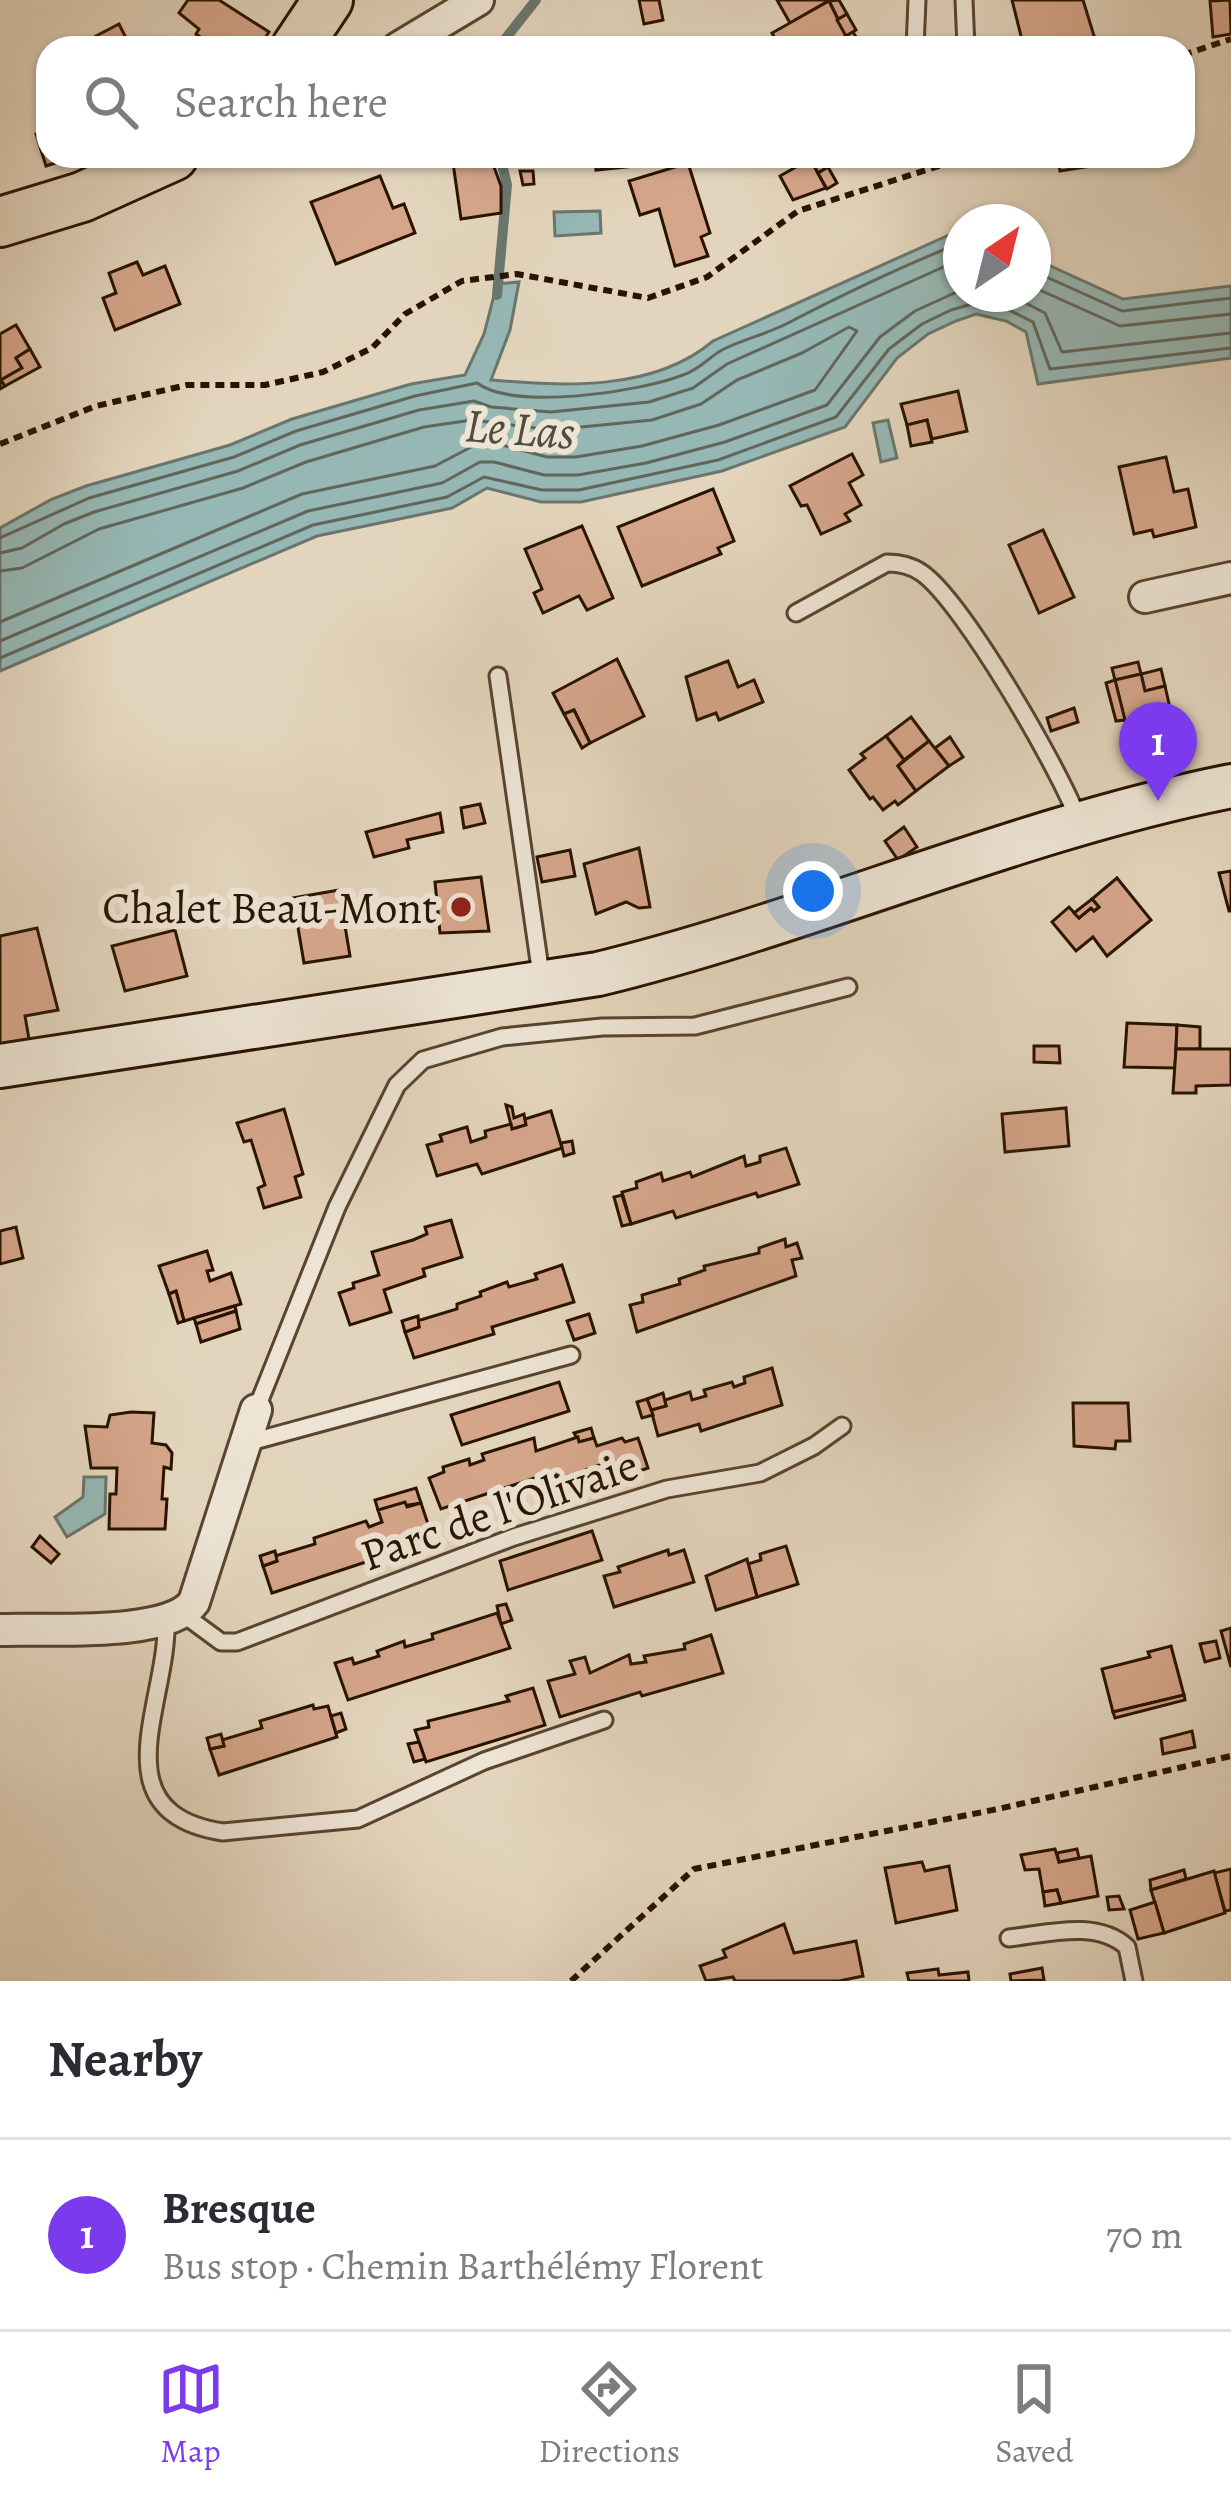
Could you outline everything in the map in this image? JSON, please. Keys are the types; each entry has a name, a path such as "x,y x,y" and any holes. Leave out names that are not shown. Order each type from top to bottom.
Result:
{"main road":[{"path":"305,36 328,0"},
{"path":"0,222 82,196 146,168"}],"street":[{"path":"418,36 478,0"},
{"path":"1145,597 1231,578"},
{"path":"0,1066 598,974 670,956 1079,822 1231,786"},
{"path":"0,1630 175,1618 194,1603 256,1410"}],"lane":[{"path":"916,36 917,0"},
{"path":"964,0 966,36"},
{"path":"796,613 887,563 899,562 924,574 965,623 1064,786 1079,822"},
{"path":"498,676 542,982"},
{"path":"256,1410 337,1207 397,1085 423,1060 502,1037 602,1027 695,1026 848,987"},
{"path":"244,1443 571,1355"},
{"name":"Parc de l'Olivaie","path":"175,1618 221,1642 237,1642 514,1537 667,1489 760,1473 842,1426"},
{"path":"175,1618 148,1747 151,1785 178,1817 206,1830 358,1819 484,1761 604,1720"},
{"path":"1009,1938 1089,1930 1107,1933 1127,1946 1134,1981"}],"path":[{"path":"1195,51 1231,39"},
{"path":"0,444 96,406 187,385 265,385 323,372 372,348 405,314 462,280 517,274 648,298 707,277 798,211 932,168"},
{"path":"571,1981 694,1869 998,1809 1231,1756"}],"water":[{"path":"600,211 601,233 555,236 554,212"},
{"name":"Le Las","path":"943,238 943,312 1051,312 1051,266 1123,299 1231,286 1231,358 1038,384 1026,332 976,314 928,334 897,358 845,427 722,471 581,502 541,502 487,488 452,508 317,536 0,671 0,528 86,486 230,445 292,419 411,384 465,375 484,334 497,284 519,282 510,330 491,380 578,384 636,377 689,358 713,341"},
{"path":"888,420 897,458 881,462 873,423"},
{"path":"84,1477 106,1477 105,1514 67,1537 55,1517 83,1497"}],"building":[{"path":"188,0 219,0 269,32 266,36 199,36 199,29 179,13"},
{"path":"639,0 659,0 663,20 644,24"},
{"path":"777,0 830,0 790,23"},
{"path":"839,0 847,14 838,19 829,1"},
{"path":"1012,0 1083,0 1094,36 1021,36"},
{"path":"1230,0 1231,34 1213,37 1210,1"},
{"path":"829,1 846,36 774,36"},
{"path":"847,14 856,30 846,36 837,20"},
{"path":"119,24 125,36 96,36"},
{"path":"454,168 494,168 501,186 501,213 461,219"},
{"path":"672,168 690,168 710,233 701,237 708,256 675,266 659,209 640,215 629,181"},
{"path":"794,168 815,168 826,188 793,200 780,176"},
{"path":"829,168 837,183 827,189 818,173"},
{"path":"520,171 533,171 534,184 523,185"},
{"path":"380,176 393,208 404,204 415,233 336,264 311,202"},
{"path":"137,262 143,275 165,266 180,304 115,330 103,298 116,293 109,273"},
{"path":"16,325 30,349 16,358 22,368 1,380 5,386 0,389 0,334"},
{"path":"30,349 40,367 5,386 1,380 22,368 16,358"},
{"path":"958,391 967,431 932,439 927,420 907,425 901,404"},
{"path":"927,420 932,442 911,446 907,425"},
{"path":"852,454 863,475 849,483 861,505 845,514 850,521 821,534 807,505 801,506 790,486"},
{"path":"1166,457 1174,492 1188,489 1196,527 1154,537 1152,530 1134,534 1119,467"},
{"path":"713,489 734,541 718,548 721,554 642,586 618,527"},
{"path":"582,526 613,598 587,610 579,596 543,613 534,593 542,589 525,549"},
{"path":"1043,530 1074,597 1039,613 1009,545"},
{"path":"617,659 644,716 590,743 574,710 564,714 553,693"},
{"path":"728,661 738,687 754,680 763,702 719,720 716,713 697,720 686,677"},
{"path":"1138,662 1141,674 1115,680 1112,668"},
{"path":"1161,669 1165,686 1145,691 1141,674"},
{"path":"1141,674 1145,691 1165,686 1174,726 1129,738 1115,680"},
{"path":"1115,680 1125,720 1116,721 1106,683"},
{"path":"1074,708 1078,722 1051,731 1047,718"},
{"path":"574,710 590,743 582,748 564,714"},
{"path":"911,717 929,741 904,760 886,736"},
{"path":"886,736 904,760 898,766 916,791 883,810 849,770 865,758 861,754"},
{"path":"950,737 963,757 949,766 935,748"},
{"path":"929,741 949,766 916,791 898,766"},
{"path":"480,804 485,823 464,828 461,808"},
{"path":"440,813 443,832 407,840 409,848 374,857 366,832"},
{"path":"904,827 917,847 898,860 885,841"},
{"path":"639,848 650,907 626,902 596,914 584,864"},
{"path":"570,850 575,876 542,882 537,857"},
{"path":"1231,871 1231,911 1229,911 1219,873"},
{"name":"Chalet Beau-Mont","path":"481,877 489,931 440,933 435,882"},
{"path":"1117,878 1151,920 1107,956 1093,937 1076,951 1052,922 1069,907 1079,918 1091,908 1094,911 1099,907 1092,899"},
{"path":"339,890 350,956 304,963 293,898"},
{"path":"1092,899 1099,907 1079,918 1074,913"},
{"path":"37,928 58,1010 25,1016 29,1039 0,1044 0,936"},
{"path":"175,930 187,976 125,991 112,946"},
{"path":"1127,1023 1177,1025 1175,1068 1124,1067"},
{"path":"1177,1025 1200,1027 1200,1049 1176,1049"},
{"path":"1034,1046 1059,1046 1060,1063 1034,1062"},
{"path":"1176,1049 1231,1049 1231,1085 1196,1086 1196,1093 1173,1093"},
{"path":"506,1105 512,1107 514,1118 524,1114 526,1125 512,1129"},
{"path":"1066,1108 1069,1146 1005,1152 1002,1114"},
{"path":"284,1109 303,1174 295,1177 301,1197 264,1208 258,1188 265,1185 251,1140 244,1142 237,1123"},
{"path":"551,1111 562,1148 482,1174 477,1164 437,1176 427,1145 442,1141 440,1135 467,1127 471,1142 486,1137 485,1131 526,1125 525,1119"},
{"path":"572,1141 574,1153 564,1156 561,1143"},
{"path":"786,1148 799,1184 676,1218 673,1211 631,1224 622,1192 637,1188 636,1182 661,1173 663,1181 690,1172 692,1177 744,1156 746,1166"},
{"path":"622,1195 631,1224 622,1226 614,1197"},
{"path":"451,1220 462,1257 423,1269 425,1276 384,1290 391,1312 350,1325 339,1293 379,1275 372,1252 413,1240 427,1234 425,1227"},
{"path":"16,1227 23,1258 0,1264 0,1231"},
{"path":"785,1239 786,1247 797,1243 802,1258 792,1260 796,1276 637,1332 630,1305 643,1302 642,1295 680,1284 679,1279 705,1270 704,1266 759,1253 759,1248"},
{"path":"207,1251 213,1270 207,1271 210,1281 231,1273 241,1304 184,1321 176,1291 169,1294 159,1266"},
{"path":"562,1265 574,1302 492,1327 494,1334 414,1358 405,1332 419,1327 417,1321 457,1309 457,1304 481,1296 480,1292 507,1282 509,1287 537,1279 535,1274"},
{"path":"176,1291 184,1321 178,1323 169,1294"},
{"path":"235,1306 236,1311 196,1324 194,1318"},
{"path":"236,1311 240,1329 201,1342 196,1324"},
{"path":"589,1314 595,1333 574,1340 567,1321"},
{"path":"418,1316 419,1327 405,1332 402,1321"},
{"path":"772,1368 782,1405 701,1431 699,1424 658,1436 651,1410 666,1406 665,1400 690,1392 692,1400 706,1396 704,1390 732,1382 734,1387 745,1383 744,1377"},
{"path":"559,1382 569,1411 462,1445 451,1415"},
{"path":"663,1393 666,1406 651,1410 647,1399"},
{"path":"647,1399 653,1415 642,1418 637,1402"},
{"path":"1073,1403 1128,1403 1130,1441 1116,1441 1115,1449 1074,1446"},
{"path":"154,1413 152,1443 166,1445 172,1453 171,1469 164,1467 165,1529 109,1529 117,1468 91,1468 85,1426 107,1427 110,1415"},
{"path":"591,1428 594,1438 579,1442 574,1433"},
{"path":"578,1437 579,1442 594,1438 597,1446 638,1438 648,1468 608,1482 603,1464 562,1478 559,1470 441,1509 429,1478 444,1472 443,1467 469,1459 470,1465 484,1460 482,1454 534,1438 536,1451"},
{"path":"416,1488 421,1503 378,1510 375,1500"},
{"path":"405,1502 407,1507 421,1503 431,1533 390,1545 393,1553 272,1593 263,1566 277,1561 275,1556 366,1521 369,1527 382,1522 378,1510"},
{"path":"592,1531 602,1560 508,1590 500,1561"},
{"path":"40,1536 59,1554 51,1563 32,1547"},
{"path":"786,1546 798,1584 757,1597 748,1564 761,1560 760,1554"},
{"path":"668,1550 669,1555 684,1550 694,1582 614,1607 604,1576"},
{"path":"275,1551 277,1561 263,1566 260,1556"},
{"path":"747,1559 757,1597 716,1610 706,1576"},
{"path":"506,1604 512,1620 501,1624 497,1606"},
{"path":"497,1613 510,1648 348,1700 335,1663 352,1658 354,1664 404,1641 405,1647 433,1639 432,1634"},
{"path":"1231,1628 1231,1667 1221,1631"},
{"path":"711,1635 723,1673 560,1717 548,1681 575,1674 570,1661 585,1657 590,1673 629,1655 631,1664 646,1662 644,1656 685,1649 684,1644"},
{"path":"1216,1641 1220,1658 1205,1662 1200,1644"},
{"path":"1171,1646 1184,1695 1113,1712 1102,1669 1150,1657 1148,1652"},
{"path":"533,1688 545,1725 426,1762 415,1730 429,1727 428,1721 509,1701 506,1696"},
{"path":"1184,1695 1185,1700 1115,1718 1113,1712"},
{"path":"313,1705 314,1709 328,1706 337,1737 219,1775 210,1749 224,1746 222,1740 262,1728 260,1721"},
{"path":"341,1713 346,1729 336,1733 331,1716"},
{"path":"1192,1731 1195,1747 1163,1754 1161,1739"},
{"path":"221,1734 224,1746 210,1749 207,1738"},
{"path":"419,1742 425,1759 414,1762 408,1744"},
{"path":"1055,1849 1059,1862 1091,1856 1098,1896 1061,1903 1057,1890 1043,1892 1039,1869 1025,1870 1021,1855"},
{"path":"1077,1849 1079,1858 1059,1862 1057,1853"},
{"path":"922,1862 925,1871 949,1866 957,1910 896,1923 885,1868"},
{"path":"1231,1869 1231,1910 1225,1911 1214,1873"},
{"path":"1184,1870 1186,1879 1151,1890 1150,1880"},
{"path":"1214,1871 1225,1913 1164,1933 1151,1890"},
{"path":"1057,1890 1061,1903 1045,1906 1043,1892"},
{"path":"1119,1896 1124,1909 1109,1910 1107,1897"},
{"path":"1155,1902 1164,1933 1138,1939 1130,1910"},
{"path":"784,1924 794,1953 856,1941 863,1976 839,1981 735,1981 733,1977 706,1981 700,1966 726,1957 723,1950"},
{"path":"1042,1968 1044,1980 1011,1981 1010,1974"},
{"path":"938,1969 939,1975 968,1972 969,1981 909,1981 907,1973"}],"waterway":[{"path":"508,36 536,0"},
{"path":"497,295 507,185 503,168"}],"place":[{"name":"Bresque","path":"1158,801"},
{"name":"Chalet Beau-Mont","path":"461,907"}]}
